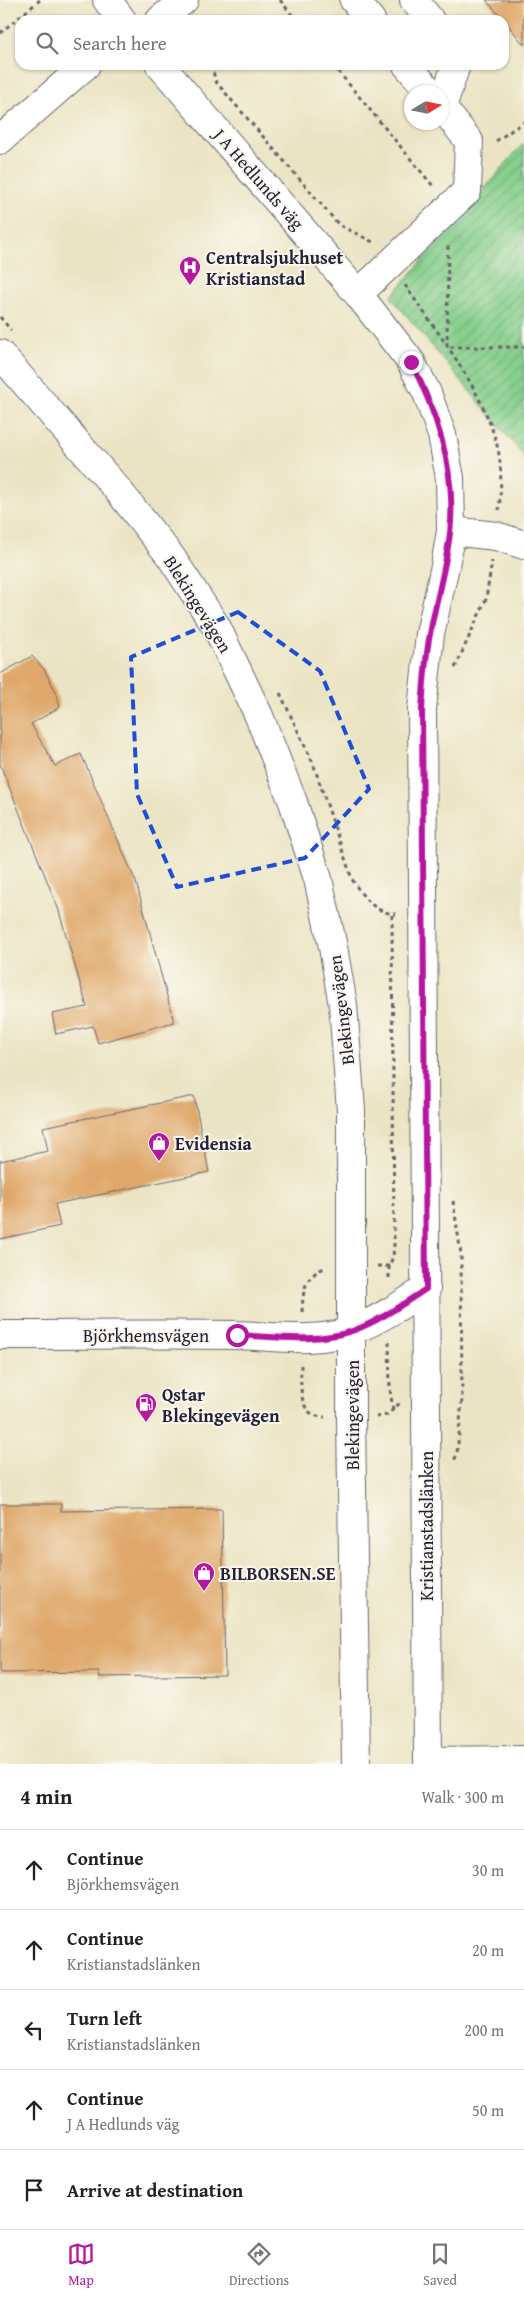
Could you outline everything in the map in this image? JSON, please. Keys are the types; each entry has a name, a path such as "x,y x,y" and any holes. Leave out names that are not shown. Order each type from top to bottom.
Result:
{"main road":[{"path":"108,0 118,15"},
{"path":"130,15 132,0"},
{"path":"166,15 184,0"},
{"path":"354,0 367,15"},
{"path":"414,0 426,15"},
{"path":"0,140 80,70"},
{"name":"J A Hedlunds väg","path":"164,70 358,294 411,362 427,393 442,435 450,478 451,531"},
{"path":"411,70 424,85"},
{"path":"449,86 454,70"},
{"path":"358,294 392,264 467,191 469,141 449,116"},
{"name":"Blekingevägen","path":"0,354 118,490 171,557 216,626 259,716 293,802 318,879 343,1005 351,1110 351,1418 356,1764"},
{"path":"451,531 496,536 524,545"},
{"name":"Kristianstadslänken","path":"428,1762 422,709 430,634 451,531"},
{"path":"352,1331 398,1308 426,1289"},
{"name":"Björkhemsvägen","path":"0,1335 237,1335 302,1338 352,1331"},
{"path":"428,1762 524,1760"}],"path":[{"path":"22,15 40,0"},
{"path":"280,0 292,15"},
{"path":"0,33 15,21"},
{"path":"212,70 216,82 339,225 374,242 392,264 447,346 488,419 498,450 501,488 496,536 486,599 451,675"},
{"path":"337,70 440,196 448,238 447,346"},
{"path":"447,346 524,347"},
{"path":"392,914 394,1090"},
{"path":"319,1417 351,1418 387,1415 398,1404 406,1400 462,1400"}],"highlighted area":[{"path":"238,612 320,671 369,789 305,858 177,887 137,794 131,657"}],"green space":[{"path":"522,145 524,145 524,456 391,297"}],"building":[{"path":"486,0 524,0 524,45 509,26 509,15 500,15"},
{"path":"32,656 44,669 55,690 60,707 31,724 55,766 81,754 136,882 174,1022 98,1043 93,1026 56,1034 52,1014 87,1007 58,908 0,764 0,674"},
{"path":"194,1096 209,1172 55,1204 60,1226 0,1239 0,1161 48,1151 43,1127"},
{"path":"0,1504 61,1504 61,1511 222,1509 225,1675 99,1677 99,1672 0,1673"}],"place":[{"name":"Centralsjukhuset Kristianstad","path":"190,286"},
{"name":"Evidensia","path":"159,1162"},
{"name":"Qstar Blekingevägen","path":"146,1423"},
{"name":"BILBORSEN.SE","path":"204,1592"}],"route":[{"path":"237,1335 302,1338 352,1331 398,1308 426,1289 422,709 430,634 451,531 450,478 442,435 427,393 411,362"}]}
